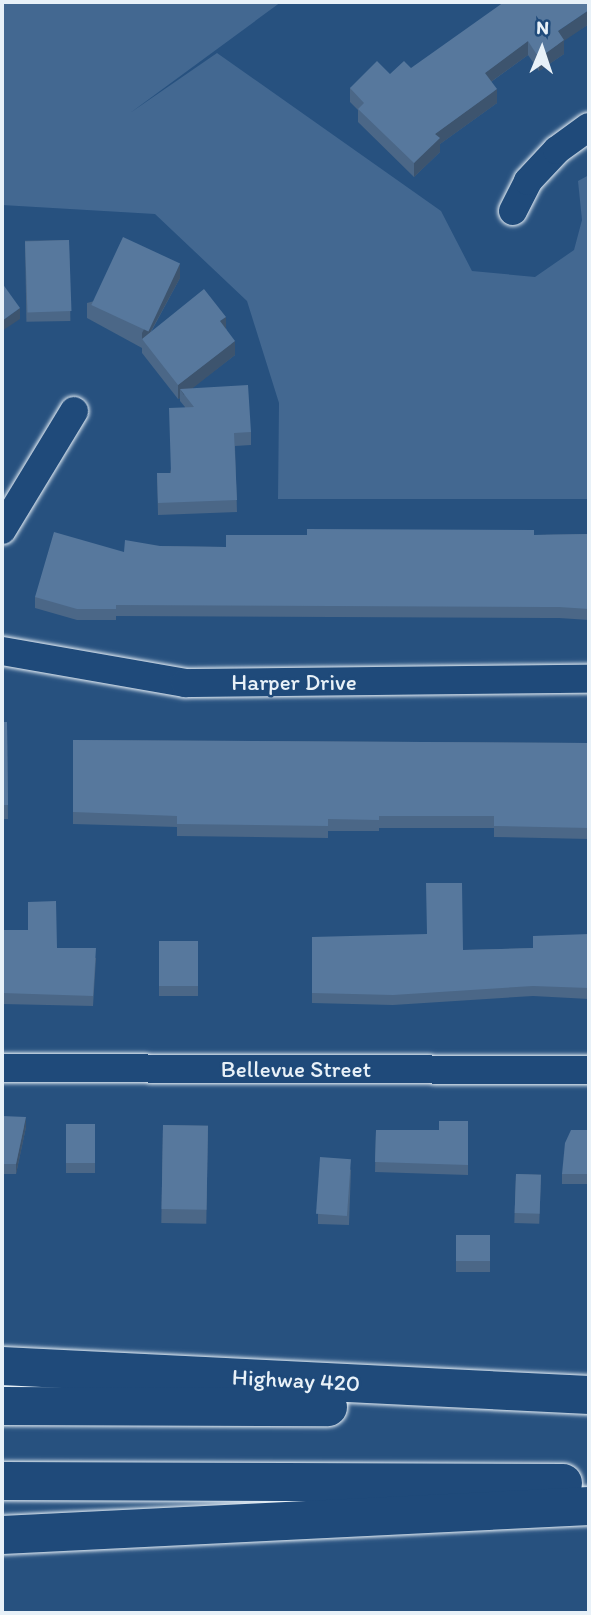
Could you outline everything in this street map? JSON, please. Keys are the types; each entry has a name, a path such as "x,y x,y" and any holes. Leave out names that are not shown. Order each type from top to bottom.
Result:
{"highway":[{"name":"Highway 420","path":"2,1366 589,1395"},
{"path":"2,1406 589,1407"},
{"path":"2,1481 589,1483"},
{"path":"11,1535 589,1506"}],"street":[{"path":"513,211 528,181 557,150 589,127"},
{"path":"2,530 74,411"},
{"name":"Harper Drive","path":"2,651 185,683 589,679"},
{"name":"Bellevue Street","path":"2,1068 589,1070"}],"shaded area":[{"path":"2,2 281,2 130,113 217,53 441,211 472,271 535,277 574,250 582,220 578,181 589,175 589,499 278,499 279,403 247,301 155,214 2,205"}],"building":[{"path":"504,2 589,2 589,10 558,31 564,40 539,58 528,41 485,73 497,89 435,134 440,138 414,163 358,109 364,103 350,88 377,61 390,74 404,61 411,68"},
{"path":"123,237 180,264 148,332 91,305"},
{"path":"69,240 71,311 28,312 25,242"},
{"path":"2,283 20,308 2,321"},
{"path":"204,289 226,317 220,321 235,341 178,385 142,339"},
{"path":"248,385 251,432 234,433 237,500 158,503 157,473 171,473 169,408 194,407 180,389"},
{"path":"307,529 534,530 534,535 589,534 589,609 116,605 116,609 77,609 35,597 54,532 124,552 125,540 160,546 226,547 226,535 307,535"},
{"path":"2,722 7,722 8,805 2,805"},
{"path":"73,740 589,743 589,828 494,826 494,816 328,819 328,826 177,824 177,816 73,812"},
{"path":"426,883 462,883 463,950 533,948 533,936 589,934 589,988 533,986 393,995 312,993 312,937 427,934"},
{"path":"56,901 57,948 96,948 93,996 2,993 2,930 28,930 28,902"},
{"path":"159,941 198,941 198,986 159,986"},
{"path":"2,1116 26,1117 16,1164 2,1164"},
{"path":"439,1121 468,1121 468,1165 375,1162 376,1130 439,1130"},
{"path":"66,1124 95,1124 95,1163 66,1163"},
{"path":"163,1125 208,1126 207,1210 162,1209"},
{"path":"571,1130 589,1130 589,1174 562,1174 565,1143"},
{"path":"320,1157 351,1159 347,1216 316,1214"},
{"path":"516,1174 541,1175 540,1214 515,1213"},
{"path":"456,1235 490,1235 490,1261 456,1261"}]}
